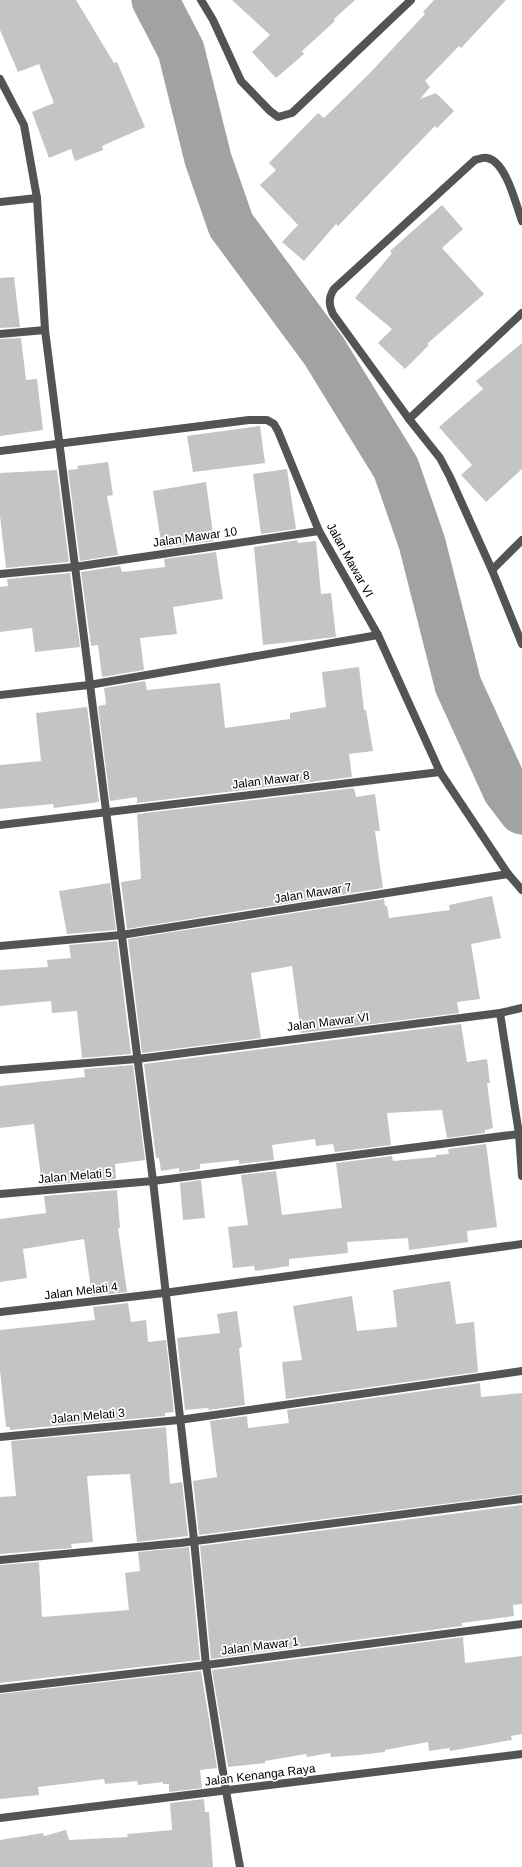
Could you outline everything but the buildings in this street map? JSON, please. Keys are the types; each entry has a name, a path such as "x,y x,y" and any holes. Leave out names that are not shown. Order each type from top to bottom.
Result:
{"street":[{"path":"201,0 213,20 240,81 278,117 292,113 410,0"},
{"path":"0,79 24,125 37,198 45,330 153,1181 164,1293 194,1540 206,1665 240,1867"},
{"path":"522,221 503,170 495,161 486,157 475,160 330,295 329,301 333,314 409,419 440,458 492,570 522,644"},
{"path":"0,202 37,198"},
{"path":"409,419 522,313"},
{"path":"0,334 45,330"},
{"name":"Jalan Mawar VI","path":"0,451 60,445 249,420 267,420 274,424 284,444 319,531 378,635 440,772 508,874 522,890"},
{"name":"Jalan Mawar 10","path":"0,574 74,567 319,531"},
{"path":"492,570 522,540"},
{"path":"0,695 89,685 378,635"},
{"name":"Jalan Mawar 8","path":"0,825 106,811 440,772"},
{"name":"Jalan Mawar 7","path":"0,946 121,936 508,874"},
{"name":"Jalan Mawar VI","path":"0,1070 137,1059 500,1013 522,1008"},
{"path":"500,1013 519,1134 522,1176"},
{"name":"Jalan Melati 5","path":"0,1194 153,1181 519,1134"},
{"name":"Jalan Melati 4","path":"0,1312 164,1293 522,1244"},
{"name":"Jalan Melati 3","path":"0,1437 179,1420 522,1371"},
{"path":"0,1560 180,1543 522,1499"},
{"name":"Jalan Mawar 1","path":"0,1689 206,1665 522,1624"},
{"name":"Jalan Kenanga Raya","path":"0,1818 522,1754"}],"waterway":[{"path":"155,0 181,50 208,159 231,225 324,351 396,468 422,543 458,685 506,790 522,811"}]}
